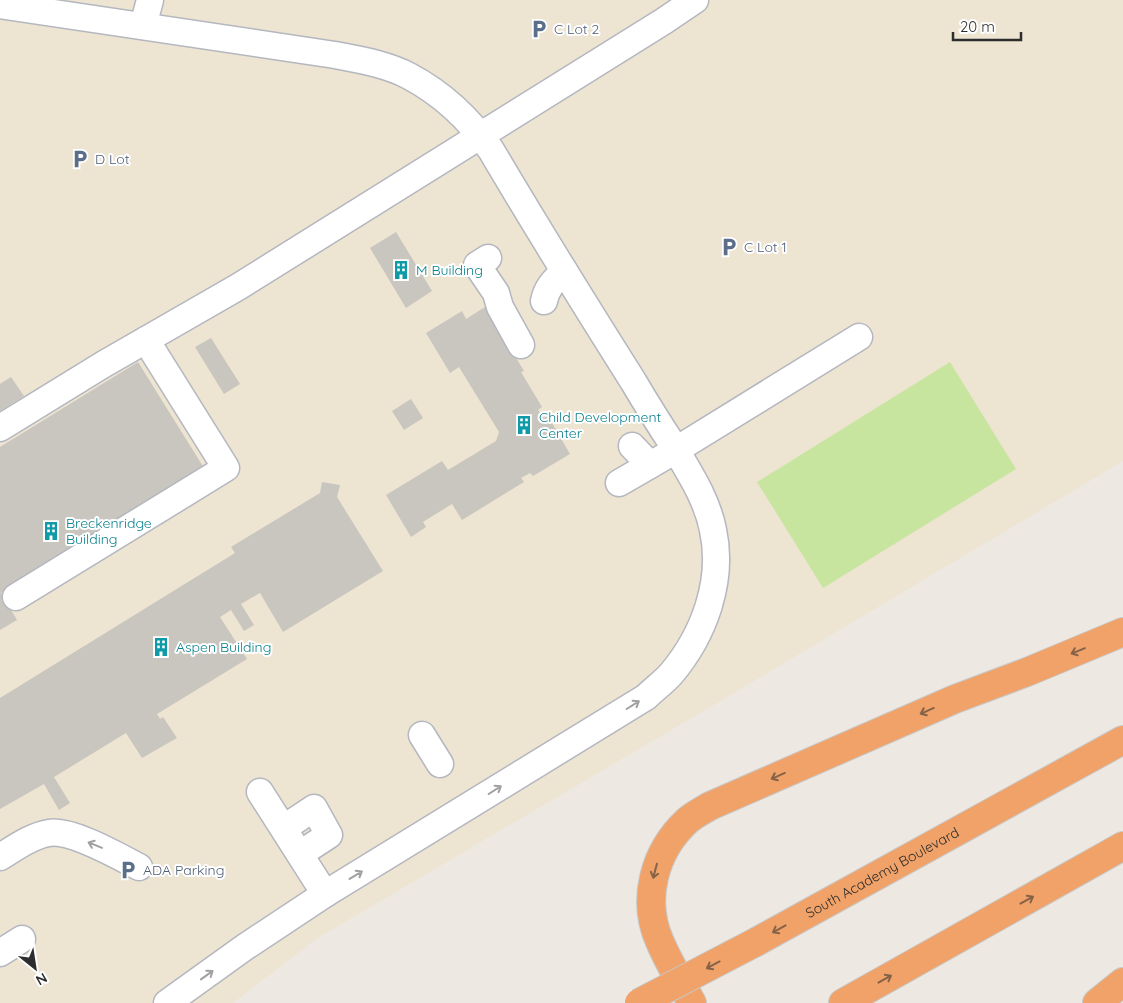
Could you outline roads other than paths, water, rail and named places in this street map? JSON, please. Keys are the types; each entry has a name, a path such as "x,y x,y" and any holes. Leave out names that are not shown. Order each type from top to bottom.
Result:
{"highway":[{"path":"692,1003 659,941 652,916 651,890 656,866 672,839 688,820 710,806 955,699 1027,672 1123,632"},
{"path":"1006,805 1123,726"},
{"name":"South Academy Boulevard","path":"639,1003 756,942 1123,740"},
{"path":"843,1003 1123,846"},
{"path":"1097,1003 1123,982"}],"street":[{"path":"143,26 150,0"},
{"path":"0,428 104,364 238,287 695,0"},
{"path":"0,5 372,62 408,76 432,92 458,112 481,136 686,464 703,498 713,530 716,559 712,593 703,624 690,649 670,675 646,696 325,894 245,947 167,1003"},
{"path":"488,258 477,265 496,293 500,307 521,345"},
{"path":"544,301 549,285 564,271"},
{"path":"619,483 859,337"},
{"path":"16,597 226,468 146,340"},
{"path":"632,446 650,465"},
{"path":"422,735 440,764"},
{"path":"260,792 325,894"},
{"path":"284,828 314,808 329,835 300,854"},
{"path":"0,857 32,838 47,833 59,832 102,848 138,867"},
{"path":"0,953 22,939"}],"place":[{"name":"C Lot 2","path":"539,29"},
{"name":"D Lot","path":"80,159"},
{"name":"C Lot 1","path":"729,247"},
{"name":"M Building","path":"401,270"},
{"name":"Child Development Center","path":"524,425"},
{"name":"Breckenridge Building","path":"51,531"},
{"name":"Aspen Building","path":"161,647"},
{"name":"ADA Parking","path":"128,870"}]}
